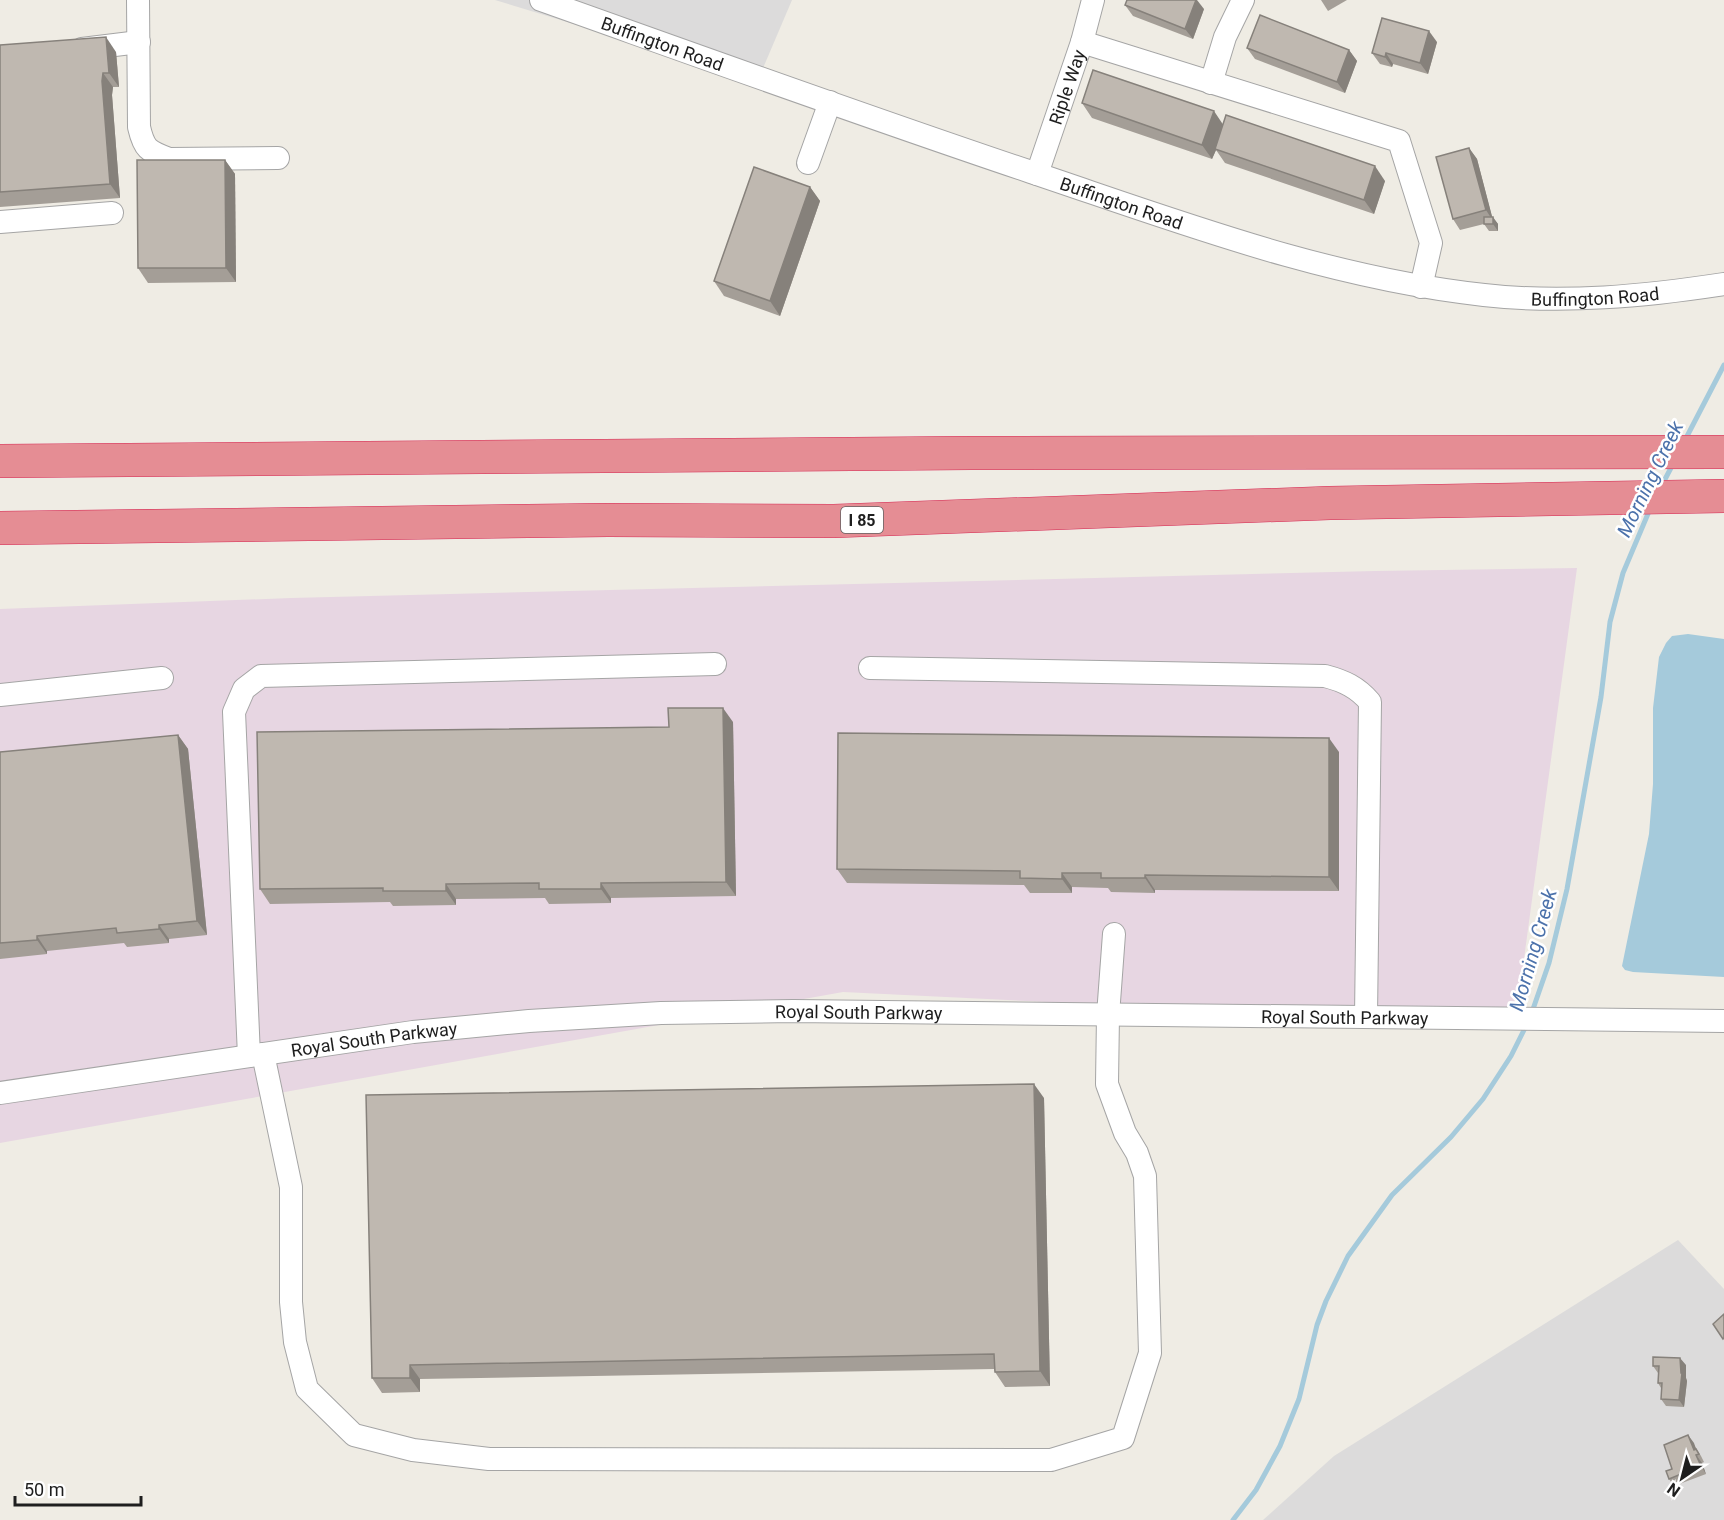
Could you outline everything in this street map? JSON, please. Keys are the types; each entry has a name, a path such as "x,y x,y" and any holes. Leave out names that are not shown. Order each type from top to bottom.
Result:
{"highway":[{"path":"0,461 971,453 1724,452"},
{"name":"I 85","path":"0,528 584,520 834,521 1330,503 1724,496"}],"street":[{"path":"138,0 139,127 143,144 155,154 169,159 278,158"},
{"name":"Buffington Road","path":"541,0 1037,174 1209,232 1325,267 1421,287 1487,296 1568,299 1655,294 1724,284"},
{"name":"Riple Way","path":"1037,174 1082,42 1092,0"},
{"path":"1211,83 1226,37 1243,0"},
{"path":"59,51 139,42"},
{"path":"1082,42 1399,141 1431,243 1421,287"},
{"path":"808,163 830,102"},
{"path":"0,222 112,213"},
{"path":"715,664 261,676 244,689 234,712 256,1055 291,1187 291,1302 295,1341 307,1389 354,1435 413,1450 489,1460 560,1458 1051,1460 1123,1438 1150,1353 1144,1176 1137,1153 1125,1133 1107,1084 1107,1015 1114,934"},
{"path":"870,668 1324,676 1345,682 1360,691 1370,702 1366,1017"},
{"path":"0,695 162,678"},
{"name":"Royal South Parkway","path":"0,1093 413,1032 529,1021 661,1013 793,1011 1724,1021"}],"shaded area":[{"path":"495,0 792,0 758,80"},
{"path":"1577,568 1515,1025 843,992 0,1143 0,609 291,598"},
{"path":"1678,1240 1724,1289 1724,1520 1263,1520 1334,1456"}],"water":[{"path":"1688,634 1724,639 1724,977 1633,972 1625,970 1622,966 1649,834 1653,784 1653,708 1659,657 1672,636"}],"building":[{"path":"1127,0 1196,0 1185,29 1125,5"},
{"path":"1260,15 1349,50 1337,82 1247,48"},
{"path":"1382,18 1429,31 1420,63 1386,53 1385,57 1372,53"},
{"path":"106,37 109,73 103,73 102,81 110,184 0,192 0,45"},
{"path":"1093,70 1214,111 1202,145 1082,103"},
{"path":"1226,115 1375,166 1364,200 1215,149"},
{"path":"1469,148 1486,210 1453,219 1436,157"},
{"path":"137,160 225,160 226,268 138,268"},
{"path":"754,167 810,187 770,301 714,281"},
{"path":"1484,217 1493,217 1493,224 1484,224"},
{"path":"668,708 723,708 726,882 601,883 601,889 539,889 539,883 446,884 446,891 383,891 383,888 260,889 257,732 669,727"},
{"path":"838,733 1329,738 1329,877 1145,875 1145,878 1101,878 1101,873 1062,873 1062,879 1020,878 1020,871 837,869"},
{"path":"178,735 197,921 159,925 159,929 117,933 116,928 37,936 37,940 0,943 0,752"},
{"path":"1034,1084 1040,1371 995,1372 994,1354 410,1365 410,1378 372,1378 366,1095"},
{"path":"1724,1314 1724,1338 1723,1339 1713,1324"},
{"path":"1653,1357 1680,1358 1682,1373 1679,1400 1661,1399 1662,1383 1658,1383 1659,1366 1653,1366"},
{"path":"1688,1435 1694,1450 1696,1449 1699,1454 1696,1455 1701,1466 1669,1479 1666,1471 1672,1469 1664,1445"}],"waterway":[{"name":"Morning Creek","path":"1684,442 1724,365"},
{"name":"Morning Creek","path":"1662,485 1673,464"},
{"name":"Morning Creek","path":"1532,1012 1549,963 1567,889 1601,697 1610,622 1623,573 1650,509"},
{"name":"Morning Creek","path":"1233,1520 1256,1490 1280,1446 1299,1399 1317,1325 1348,1256 1392,1195 1451,1137 1483,1099 1511,1056 1526,1026"}]}
